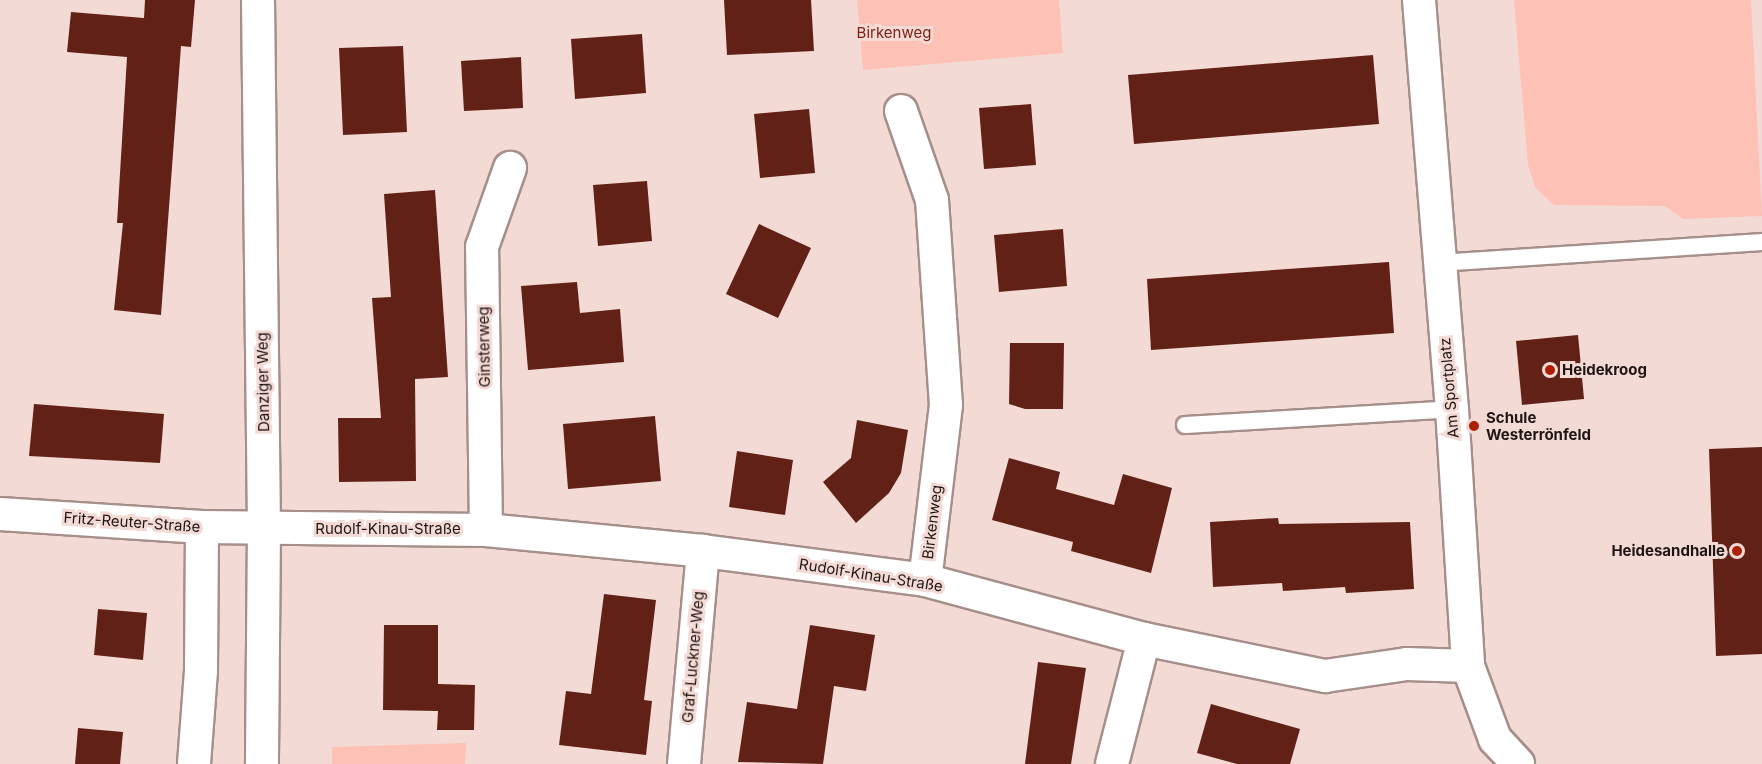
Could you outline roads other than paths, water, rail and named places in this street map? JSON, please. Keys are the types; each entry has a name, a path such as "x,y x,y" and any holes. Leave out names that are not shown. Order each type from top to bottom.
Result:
{"street":[{"name":"Danziger Weg","path":"258,0 264,528 262,764"},
{"name":"Am Sportplatz","path":"1419,0 1438,263 1452,410 1468,666 1496,739 1518,764"},
{"name":"Birkenweg","path":"901,111 932,200 946,405 925,580"},
{"name":"Ginsterweg","path":"486,530 482,247 510,168"},
{"name":"Fritz-Reuter-Straße","path":"0,514 264,528"},
{"path":"194,764 201,671 202,526"},
{"name":"Rudolf-Kinau-Straße","path":"264,528 486,530 703,551 925,580 1144,639 1325,676 1407,664 1468,666"},
{"name":"Graf-Luckner-Weg","path":"684,764 703,551"},
{"path":"1112,764 1144,639"}],"lane":[{"path":"1438,263 1762,242"},
{"path":"1185,425 1452,410"}],"place":[{"name":"Heidekroog","path":"1550,370"},
{"name":"Schule Westerrönfeld","path":"1474,426"},
{"name":"Heidesandhalle","path":"1737,551"}]}
